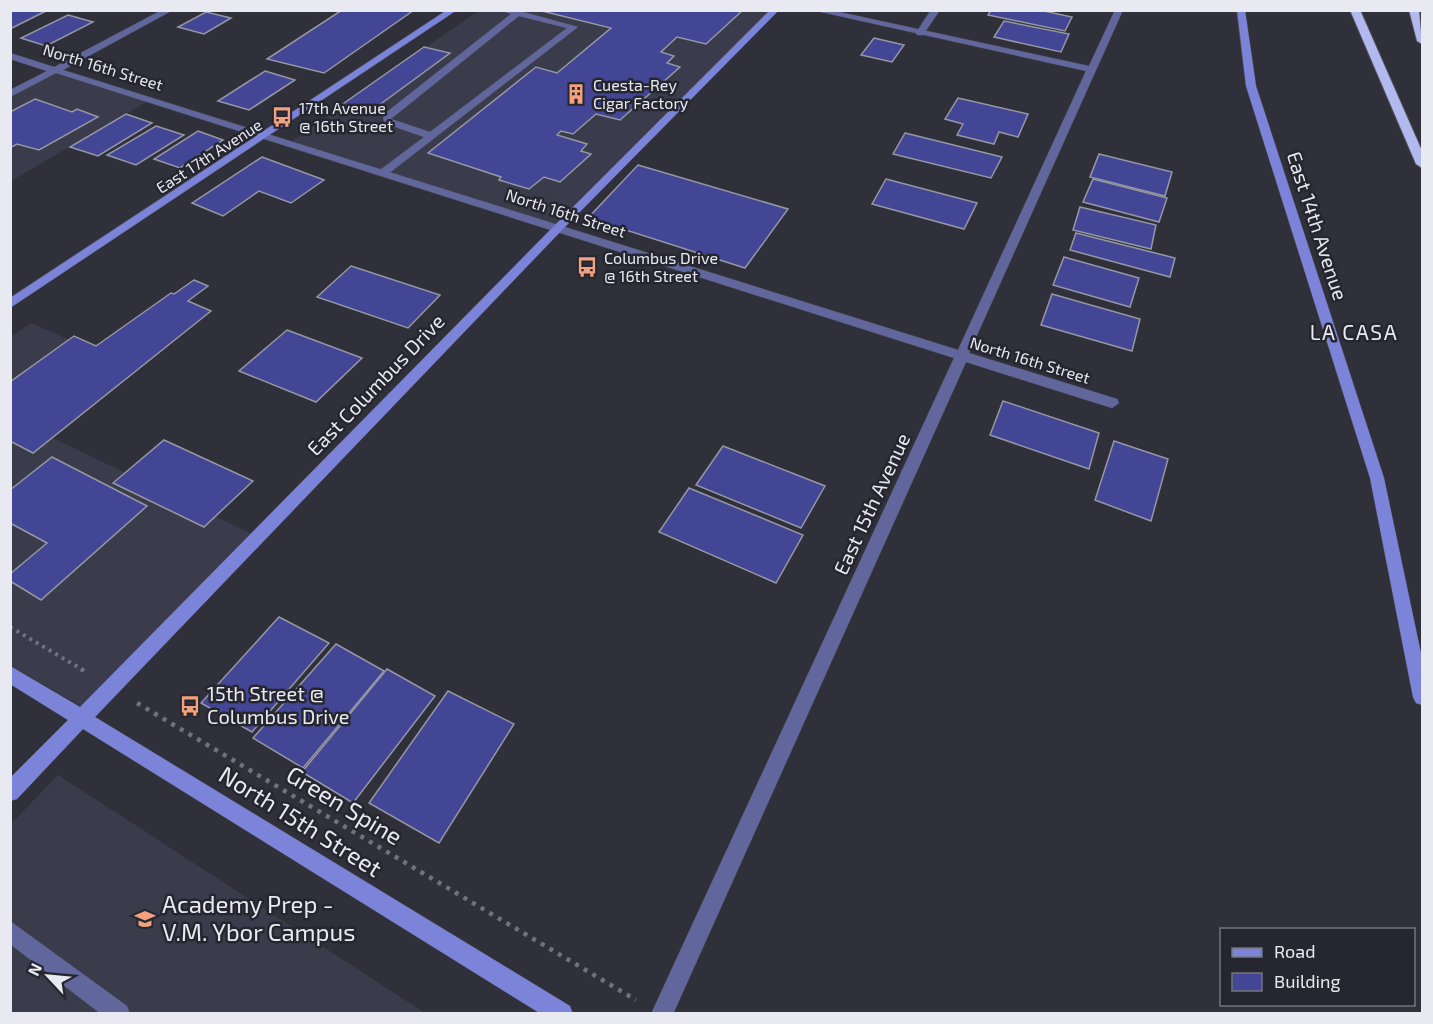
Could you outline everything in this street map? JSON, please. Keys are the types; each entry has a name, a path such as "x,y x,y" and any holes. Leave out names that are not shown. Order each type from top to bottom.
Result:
{"highway":[{"path":"1355,10 1422,164"},
{"path":"1414,10 1422,41"}],"main road":[{"name":"East 17th Avenue","path":"10,304 268,136 453,10"},
{"name":"East Columbus Drive","path":"10,792 558,228 775,10"},
{"name":"East 14th Avenue","path":"1241,10 1251,86 1377,478 1422,697"},
{"name":"North 15th Street","path":"10,674 562,1014"}],"street":[{"path":"10,94 169,10"},
{"path":"384,172 574,27 502,10"},
{"path":"816,10 1093,70"},
{"path":"920,33 936,10"},
{"name":"East 15th Avenue","path":"662,1014 1119,10"},
{"path":"432,136 397,126 387,121 386,117 518,14"},
{"name":"North 16th Street","path":"10,56 1112,403"},
{"path":"10,931 119,1014"}],"path":[{"name":"Green Spine","path":"10,627 639,1002"}],"shaded area":[{"path":"478,11 770,11 560,226 292,141"},
{"path":"56,71 148,101 11,181 11,96"},
{"path":"31,323 137,370 53,438 260,538 90,711 11,666 11,337"},
{"name":"Academy Prep - V.M. Ybor Campus","path":"58,775 425,1013 11,1013 10,825"}],"building":[{"path":"48,10 10,29 10,11"},
{"path":"342,10 414,10 324,73 267,59"},
{"name":"Cuesta-Rey Cigar Factory","path":"538,10 743,10 706,44 677,37 661,52 674,56 667,63 680,67 620,120 596,114 573,134 561,131 557,135 587,144 581,151 591,154 560,182 544,177 529,189 499,180 501,177 428,153 536,67 557,73 611,28"},
{"path":"991,10 1039,10 1072,17 1065,31 988,15"},
{"path":"206,12 231,18 204,34 178,27"},
{"path":"68,15 93,22 46,46 21,38"},
{"path":"1004,21 1069,34 1061,52 994,37"},
{"path":"874,38 904,45 892,62 861,55"},
{"path":"424,47 450,53 367,114 340,106"},
{"path":"265,71 295,80 249,110 218,101"},
{"path":"958,98 1028,114 1018,137 999,132 994,144 957,135 963,124 945,119"},
{"path":"35,99 72,112 77,109 98,117 39,150 17,144 10,148 10,112"},
{"path":"126,114 152,123 98,156 70,147"},
{"path":"156,126 184,135 136,165 107,155"},
{"path":"198,131 223,140 180,168 154,159"},
{"path":"905,133 1002,157 991,178 893,154"},
{"path":"1099,154 1172,172 1165,196 1090,177"},
{"path":"262,157 324,180 291,203 259,191 223,216 192,203"},
{"path":"638,165 788,209 745,268 588,218"},
{"path":"886,179 977,203 964,229 872,204"},
{"path":"1093,179 1167,198 1159,222 1083,202"},
{"path":"1080,207 1156,225 1151,249 1073,230"},
{"path":"1076,233 1175,258 1170,277 1070,250"},
{"path":"1064,257 1139,278 1130,307 1053,285"},
{"path":"351,266 440,295 408,328 317,297"},
{"path":"194,280 208,286 188,301 211,311 33,453 10,441 10,382 74,336 96,346 171,293 174,294"},
{"path":"1052,294 1140,319 1132,351 1041,325"},
{"path":"287,330 362,358 316,402 239,371"},
{"path":"1003,401 1099,433 1089,469 990,435"},
{"path":"164,440 253,481 204,527 113,483"},
{"path":"1114,441 1168,459 1151,521 1095,500"},
{"path":"723,446 825,486 801,528 696,485"},
{"path":"52,457 147,506 41,600 10,581 10,574 47,543 10,523 10,490"},
{"path":"689,488 803,535 776,583 659,532"},
{"path":"279,617 329,643 252,732 201,703"},
{"path":"336,644 384,671 303,768 253,738"},
{"path":"387,669 435,696 353,803 302,772"},
{"path":"448,691 514,724 439,843 369,803"}],"place":[{"name":"Cuesta-Rey Cigar Factory","path":"576,94"},
{"name":"17th Avenue @ 16th Street","path":"282,117"},
{"name":"Columbus Drive @ 16th Street","path":"587,267"},
{"name":"15th Street @ Columbus Drive","path":"190,706"},
{"name":"Academy Prep - V.M. Ybor Campus","path":"145,919"}],"district":[{"name":"LA CASA","path":"1354,333"}]}
